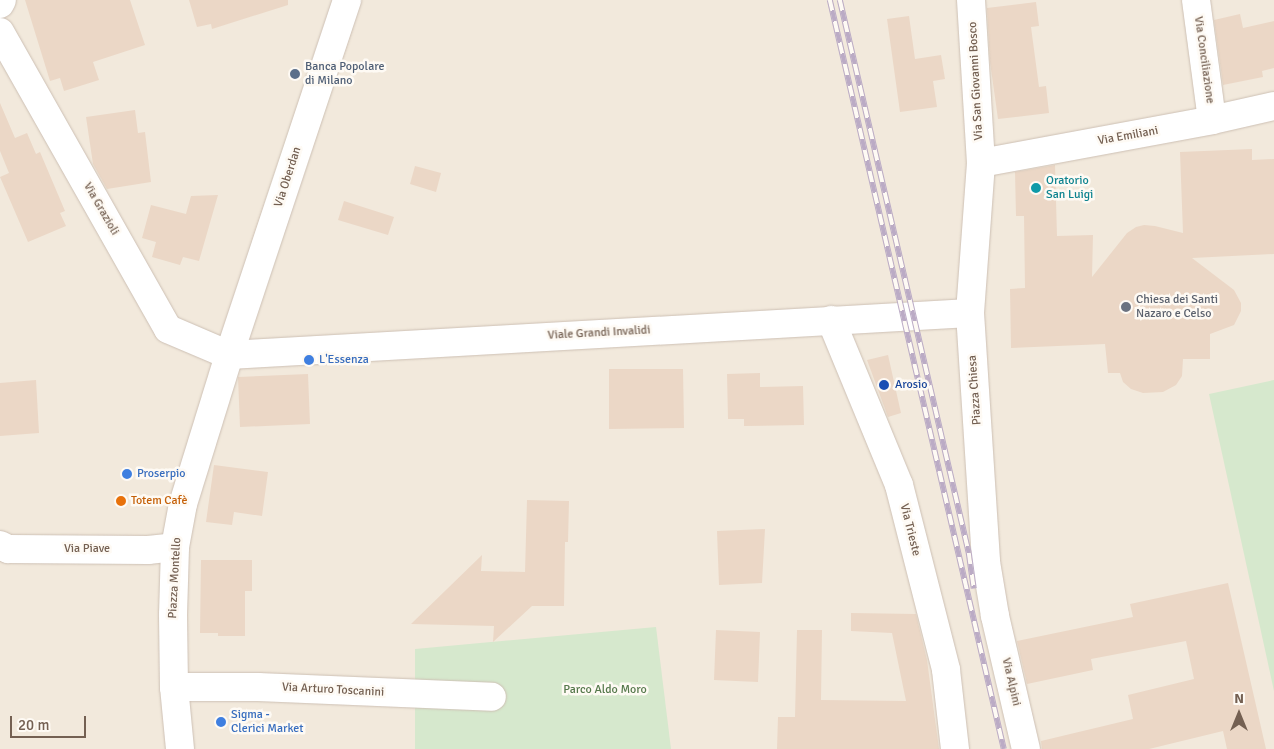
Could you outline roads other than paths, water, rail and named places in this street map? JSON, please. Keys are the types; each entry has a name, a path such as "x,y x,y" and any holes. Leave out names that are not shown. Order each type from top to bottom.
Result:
{"street":[{"path":"0,4 2,0"},
{"name":"Via Oberdan","path":"229,355 347,0"},
{"name":"Via San Giovanni Bosco","path":"971,0 980,163"},
{"name":"Via Conciliazione","path":"1196,0 1212,120"},
{"name":"Via Grazioli","path":"0,32 168,329 229,355"},
{"name":"Via Emiliani","path":"980,163 1212,120 1274,106"},
{"name":"Piazza Chiesa","path":"980,163 970,313 986,562 995,616"},
{"name":"Viale Grandi Invalidi","path":"229,355 970,313"},
{"name":"Via Trieste","path":"831,320 899,485 946,670 955,749"},
{"name":"Piazza Montello","path":"180,749 174,687 173,615 175,547 183,504 229,355"},
{"name":"Via Piave","path":"0,545 8,549 148,550 175,547"},
{"name":"Via Alpini","path":"995,616 1026,749"},
{"name":"Via Arturo Toscanini","path":"174,687 258,687 492,697"}],"railway":[{"path":"830,0 1004,749"},
{"path":"840,0 969,553 974,589"}],"place":[{"name":"Banca Popolare di Milano","path":"295,74"},
{"name":"Oratorio San Luigi","path":"1036,188"},
{"name":"Chiesa dei Santi Nazaro e Celso","path":"1126,307"},
{"name":"L'Essenza","path":"309,360"},
{"name":"Arosio","path":"884,385"},
{"name":"Proserpio","path":"127,474"},
{"name":"Totem Cafè","path":"121,501"},
{"name":"Sigma - Clerici Market","path":"221,722"}],"park label":[{"name":"Parco Aldo Moro","path":"605,690"}]}
